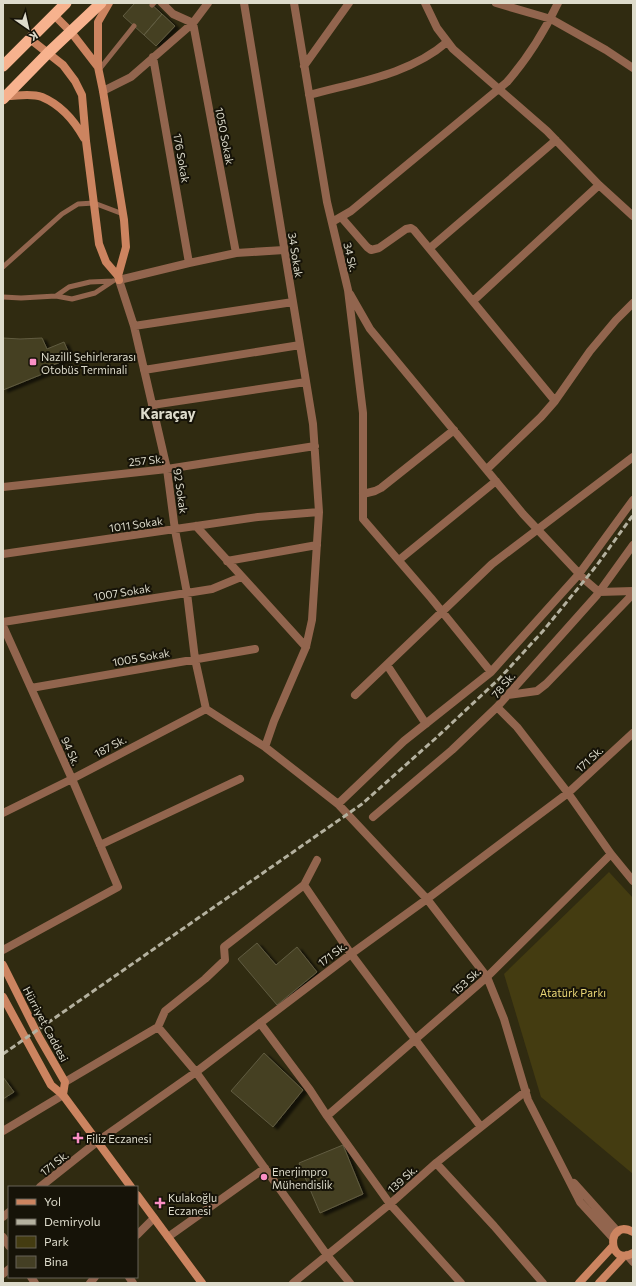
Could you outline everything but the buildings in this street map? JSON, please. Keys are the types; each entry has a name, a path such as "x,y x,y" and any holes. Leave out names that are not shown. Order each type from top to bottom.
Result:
{"highway":[{"path":"5,60 55,16 66,3"},
{"path":"5,98 48,53 101,3"}],"main road":[{"path":"109,3 98,22 98,69 123,214 126,247 117,279"},
{"path":"55,16 72,32 98,69"},
{"path":"30,39 63,65 75,81 82,95 86,141 99,244 106,262 117,279"},
{"path":"5,98 26,95 41,97 64,110 78,126 86,141"},
{"name":"Hürriyet Caddesi","path":"3,965 39,1036 65,1082"},
{"path":"3,997 51,1085 63,1095 130,1186"},
{"path":"63,1095 65,1082"},
{"path":"138,1196 202,1283"},
{"path":"579,1283 614,1239 623,1230 631,1229"},
{"path":"614,1239 617,1253 628,1255"},
{"path":"599,1283 628,1255"}],"street":[{"path":"162,3 173,14 193,23"},
{"path":"103,91 131,77 193,23 208,3"},
{"name":"34 Sokak","path":"244,3 313,424 319,512 312,620 306,647 274,721 265,747"},
{"name":"34 Sk.","path":"294,3 332,222 348,290 363,413 363,519 399,560"},
{"path":"304,66 349,3"},
{"path":"425,3 432,21 452,49 556,140 599,185 633,216"},
{"path":"496,3 550,19 632,66"},
{"path":"332,222 341,218 499,90 527,58 558,3"},
{"name":"1050 Sokak","path":"193,23 236,253"},
{"path":"309,95 391,73 424,59 447,42"},
{"name":"176 Sokak","path":"153,57 189,263"},
{"path":"430,248 556,140"},
{"path":"473,301 599,185"},
{"path":"341,218 371,250 377,249 409,228 414,230 555,401"},
{"path":"117,279 236,253 284,250"},
{"name":"92 Sokak","path":"117,279 134,326 167,469 175,530 187,593 195,659 206,709"},
{"path":"348,290 370,329 496,481 538,530 579,574 599,592 633,591"},
{"path":"134,326 293,302"},
{"path":"487,469 524,434 555,401 590,351 616,320 633,304"},
{"path":"144,370 300,345"},
{"path":"152,405 306,382"},
{"path":"363,494 381,488 454,430"},
{"name":"257 Sk.","path":"3,487 167,469 315,446"},
{"path":"355,695 492,564 633,457"},
{"path":"491,672 399,560 496,481"},
{"path":"338,804 404,741 491,672 579,574 633,500"},
{"name":"1011 Sokak","path":"3,554 258,517 319,512"},
{"path":"196,526 306,647"},
{"path":"227,561 317,545"},
{"name":"78 Sk.","path":"633,545 599,592 497,707 517,727 568,793 611,854 633,881"},
{"name":"1007 Sokak","path":"3,622 212,589 241,577"},
{"path":"508,695 537,691 546,684 633,594"},
{"name":"94 Sk.","path":"3,626 72,779 118,887 3,950"},
{"name":"1005 Sokak","path":"30,688 255,649"},
{"path":"387,665 426,724"},
{"path":"373,817 452,750 497,707"},
{"path":"206,709 265,747 338,804 427,899 487,977 504,1019 528,1100 565,1173 614,1239"},
{"name":"187 Sk.","path":"3,813 72,779 206,709"},
{"name":"171 Sk.","path":"41,1186 98,1142 196,1072 351,954 568,793 633,733"},
{"path":"100,846 240,779"},
{"name":"153 Sk.","path":"327,1116 487,977 611,854"},
{"path":"65,1082 158,1027 165,1011 206,979 225,960 224,947 304,885 317,860"},
{"path":"626,872 633,867"},
{"path":"304,885 351,954 481,1127"},
{"path":"260,1023 310,1090 390,1204 461,1283"},
{"path":"158,1027 196,1072 327,1255 350,1283"},
{"name":"139 Sk.","path":"293,1283 390,1204 436,1162 526,1092"},
{"path":"3,1131 63,1095"},
{"path":"436,1162 543,1283"},
{"path":"168,1237 265,1168"},
{"path":"138,1234 154,1218"},
{"path":"628,1255 633,1262"}],"lane":[{"path":"98,69 134,26"},
{"path":"3,267 62,214 78,204 94,202 123,214"},
{"path":"56,296 69,287 90,282 117,279"},
{"path":"3,297 21,298 56,296 72,299 95,293 117,279"}],"green space":[{"name":"Atatürk Parkı","path":"609,872 633,898 633,1174 541,1097 504,974"}],"railway":[{"path":"3,1054 362,804 500,678 543,631 597,565 633,515"}],"place":[{"name":"Nazilli Şehirlerarası Otobüs Terminali","path":"33,362"},
{"name":"Filiz Eczanesi","path":"78,1138"},
{"name":"Enerjimpro Mühendislik","path":"264,1177"},
{"name":"Kulakoğlu Eczanesi","path":"160,1203"}],"district":[{"name":"Karaçay","path":"168,413"}]}
